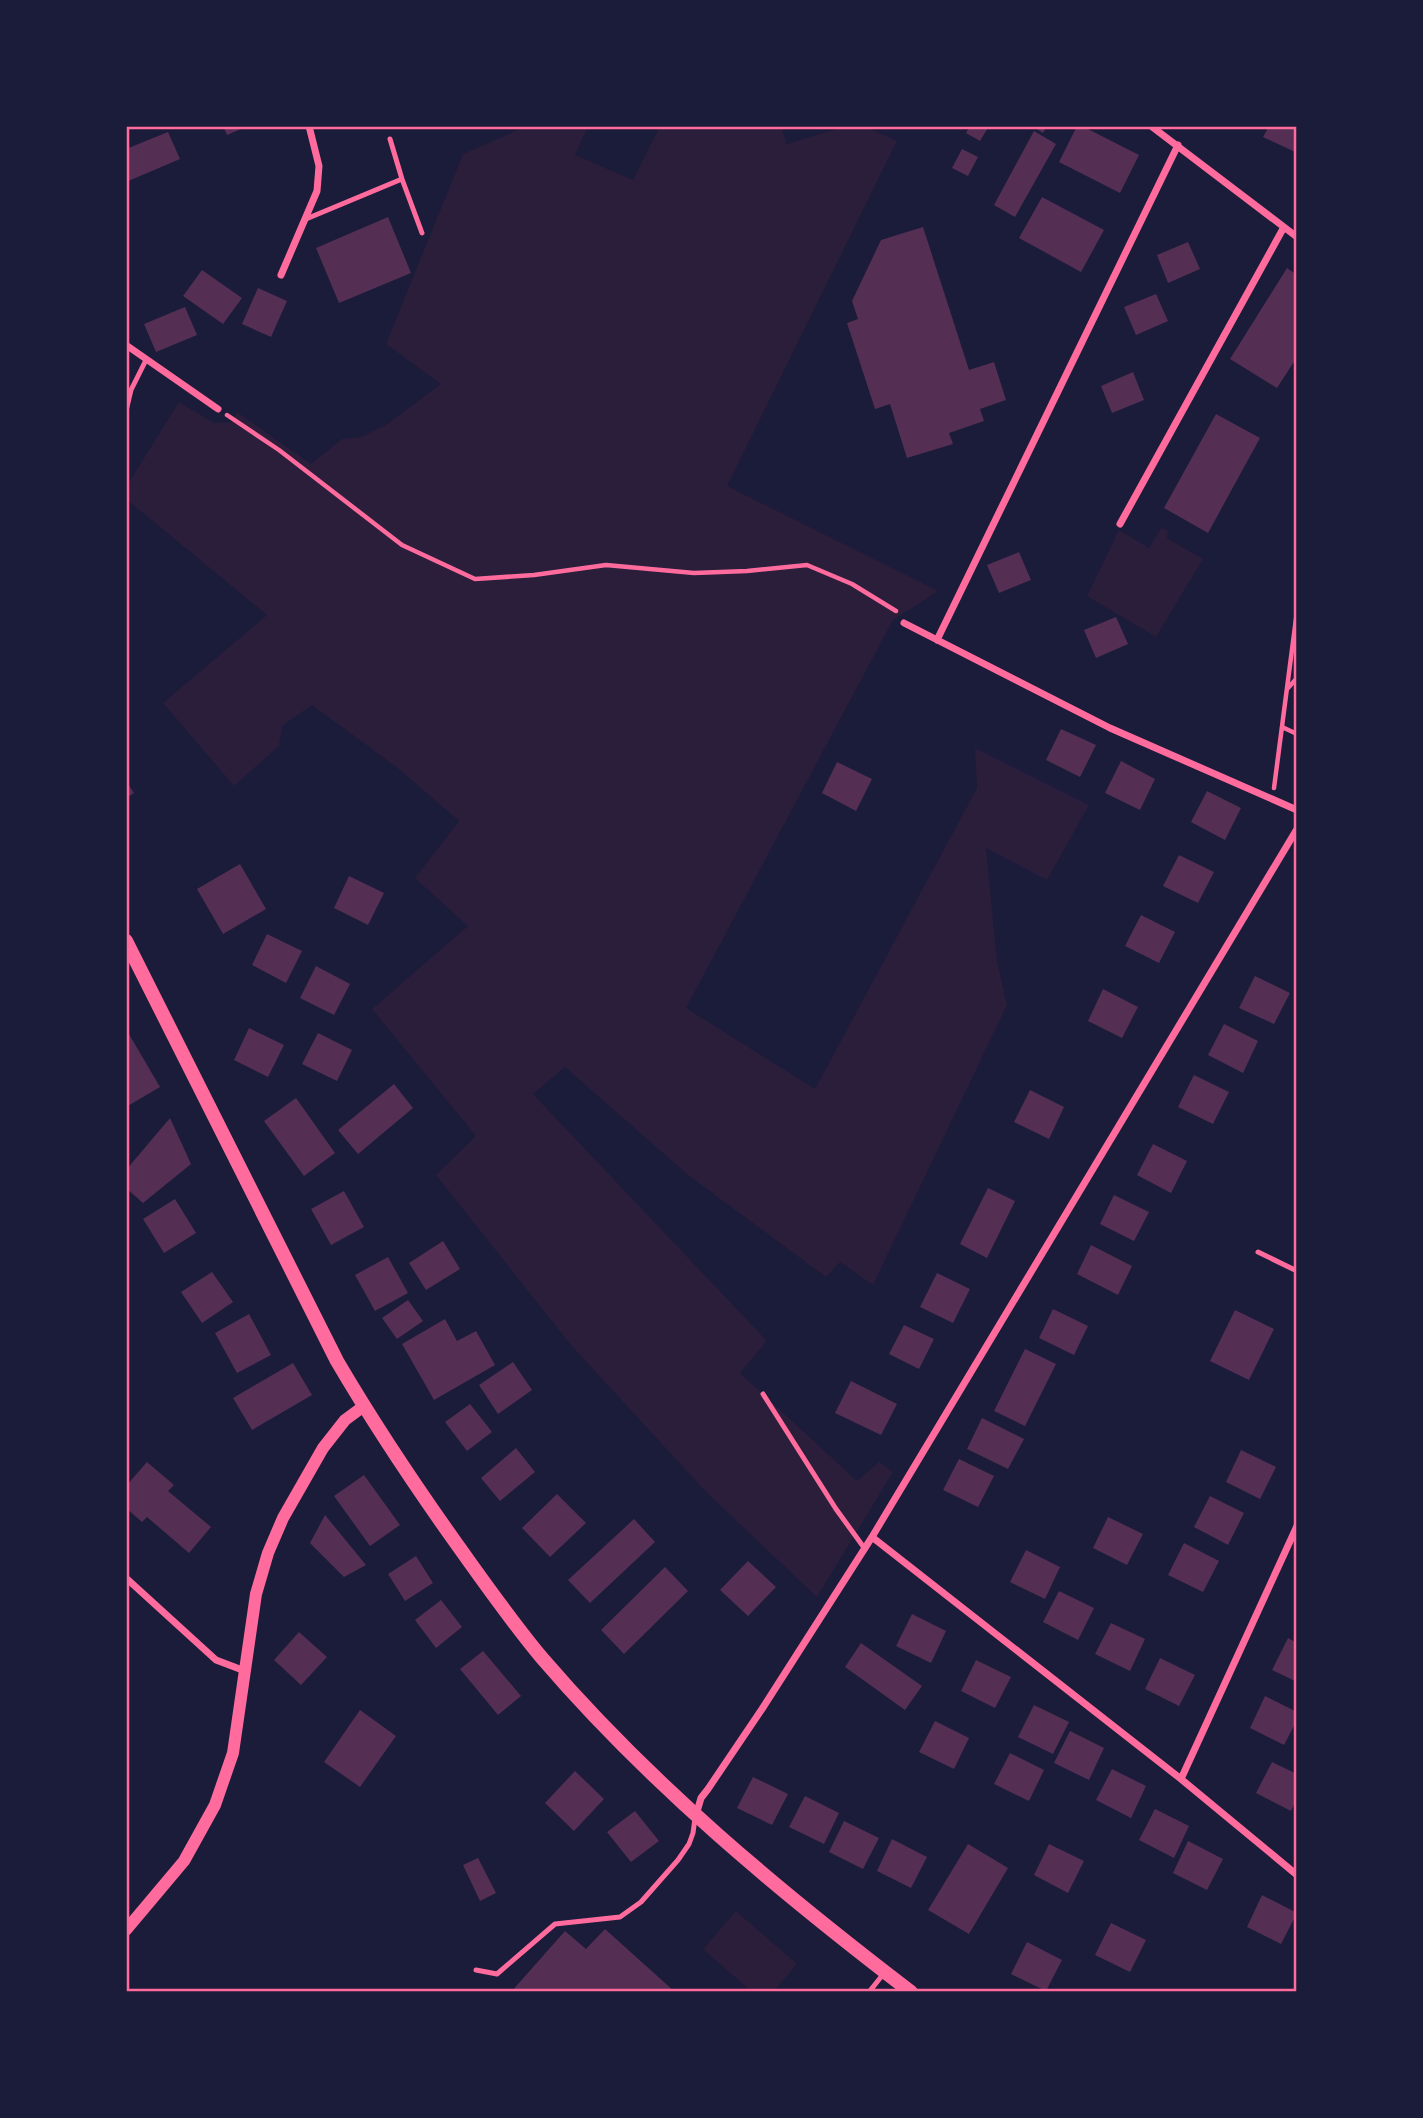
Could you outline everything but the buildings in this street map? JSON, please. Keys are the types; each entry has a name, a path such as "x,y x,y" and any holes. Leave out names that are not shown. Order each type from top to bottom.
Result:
{"main road":[{"path":"126,941 330,1348 364,1406 429,1505 524,1637 600,1722 695,1815 812,1915 911,1992"}],"street":[{"path":"281,275 317,191 318,166 309,126"},
{"path":"1151,126 1297,237"},
{"path":"937,640 1178,145"},
{"path":"1120,524 1284,227"},
{"path":"126,345 218,409"},
{"path":"904,623 1110,728 1297,810"},
{"path":"695,1815 701,1798 762,1709 872,1537 1297,829"},
{"path":"126,1930 184,1861 215,1804 233,1753 256,1594 268,1553 283,1518 323,1448 345,1420 364,1406"},
{"path":"1181,1779 1297,1526"},
{"path":"872,1537 1181,1779 1297,1875"},
{"path":"126,1578 216,1660 245,1671"}],"lane":[{"path":"390,139 422,233"},
{"path":"306,219 402,179"},
{"path":"126,411 131,390 146,360"},
{"path":"1258,1252 1297,1271"},
{"path":"763,1394 864,1549"},
{"path":"476,1970 497,1974 555,1924 620,1917 641,1902 678,1860 694,1833 695,1815"},
{"path":"869,1992 885,1972"}],"path":[{"path":"218,409 279,450 402,545 475,579 534,575 606,565 694,573 807,565 852,584 902,615 904,623"},
{"path":"1271,793 1274,788 1297,611"},
{"path":"1287,688 1297,678"},
{"path":"1282,727 1297,734"}],"shaded area":[{"path":"527,126 588,126 575,155 633,180 660,126 781,126 787,144 846,126 864,126 897,141 727,486 938,591 893,620 686,1008 815,1089 977,788 975,748 1089,805 1047,880 986,848 997,961 1007,1005 873,1285 840,1262 826,1277 688,1175 565,1067 533,1094 767,1341 740,1373 857,1481 879,1462 893,1472 817,1597 707,1493 570,1344 436,1175 476,1136 372,1009 468,926 415,878 459,821 395,766 312,705 282,726 279,746 234,786 163,703 267,615 126,499 126,487 179,402 214,423 232,422 237,412 311,464 342,439 361,437 386,425 441,384 386,344 463,154"},
{"path":"1161,528 1168,530 1167,538 1203,559 1156,637 1087,596 1119,530 1149,548"},
{"path":"736,1911 797,1964 773,1992 752,1992 703,1949"}]}
